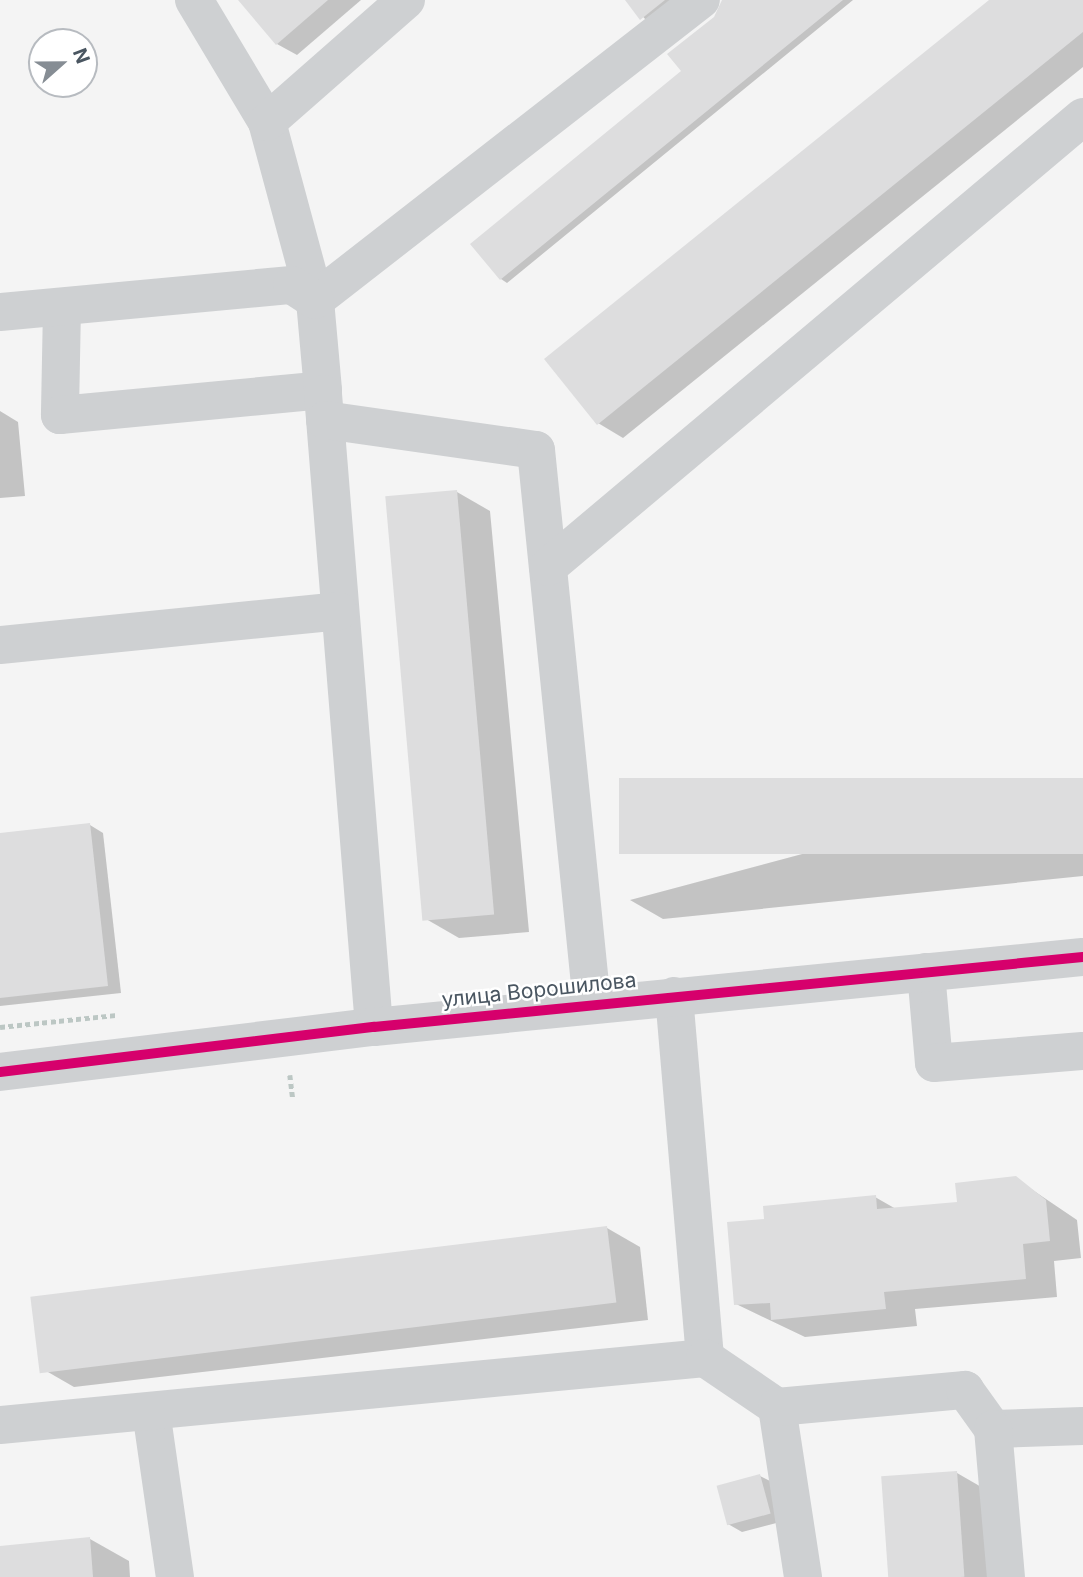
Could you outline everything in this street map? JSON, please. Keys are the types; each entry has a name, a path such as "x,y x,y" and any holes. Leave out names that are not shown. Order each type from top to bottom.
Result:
{"street":[{"path":"194,0 267,122 316,300 338,611 374,1027"},
{"path":"267,122 406,0"},
{"path":"316,300 701,0"},
{"path":"548,567 1083,117"},
{"path":"0,312 292,285 316,300"},
{"path":"62,307 60,415 324,405 536,450 592,1004"},
{"path":"0,645 338,611"},
{"name":"улица Ворошилова","path":"0,1072 374,1027 1083,957"},
{"path":"926,972 934,1063 1083,1051"},
{"path":"674,996 705,1358"},
{"path":"0,1425 705,1358 777,1407 965,1390 993,1429 1006,1577"},
{"path":"777,1407 803,1577"},
{"path":"151,1411 175,1577"},
{"path":"993,1429 1083,1426"}],"path":[{"path":"290,1067 293,1098"}],"building":[{"path":"238,0 328,0 276,45"},
{"path":"625,0 665,0 640,20"},
{"path":"722,0 843,0 500,280 470,244 681,71 667,54 714,17"},
{"path":"989,0 1083,0 1083,32 597,425 544,359"},
{"path":"457,490 494,914 422,921 385,496"},
{"path":"619,778 1083,778 1083,854 619,854"},
{"path":"90,823 108,986 0,998 0,833"},
{"path":"1016,1176 1046,1200 1050,1241 1023,1244 1026,1279 884,1292 886,1309 771,1320 770,1303 734,1305 727,1222 764,1219 763,1206 876,1195 877,1209 957,1202 955,1183"},
{"path":"607,1226 616,1302 40,1373 30,1297"},
{"path":"957,1471 964,1577 888,1577 881,1476"},
{"path":"760,1474 771,1514 727,1525 717,1486"},
{"path":"90,1537 93,1577 0,1577 0,1546"}],"cycle path":[{"path":"0,1072 374,1027 1083,957"}]}
